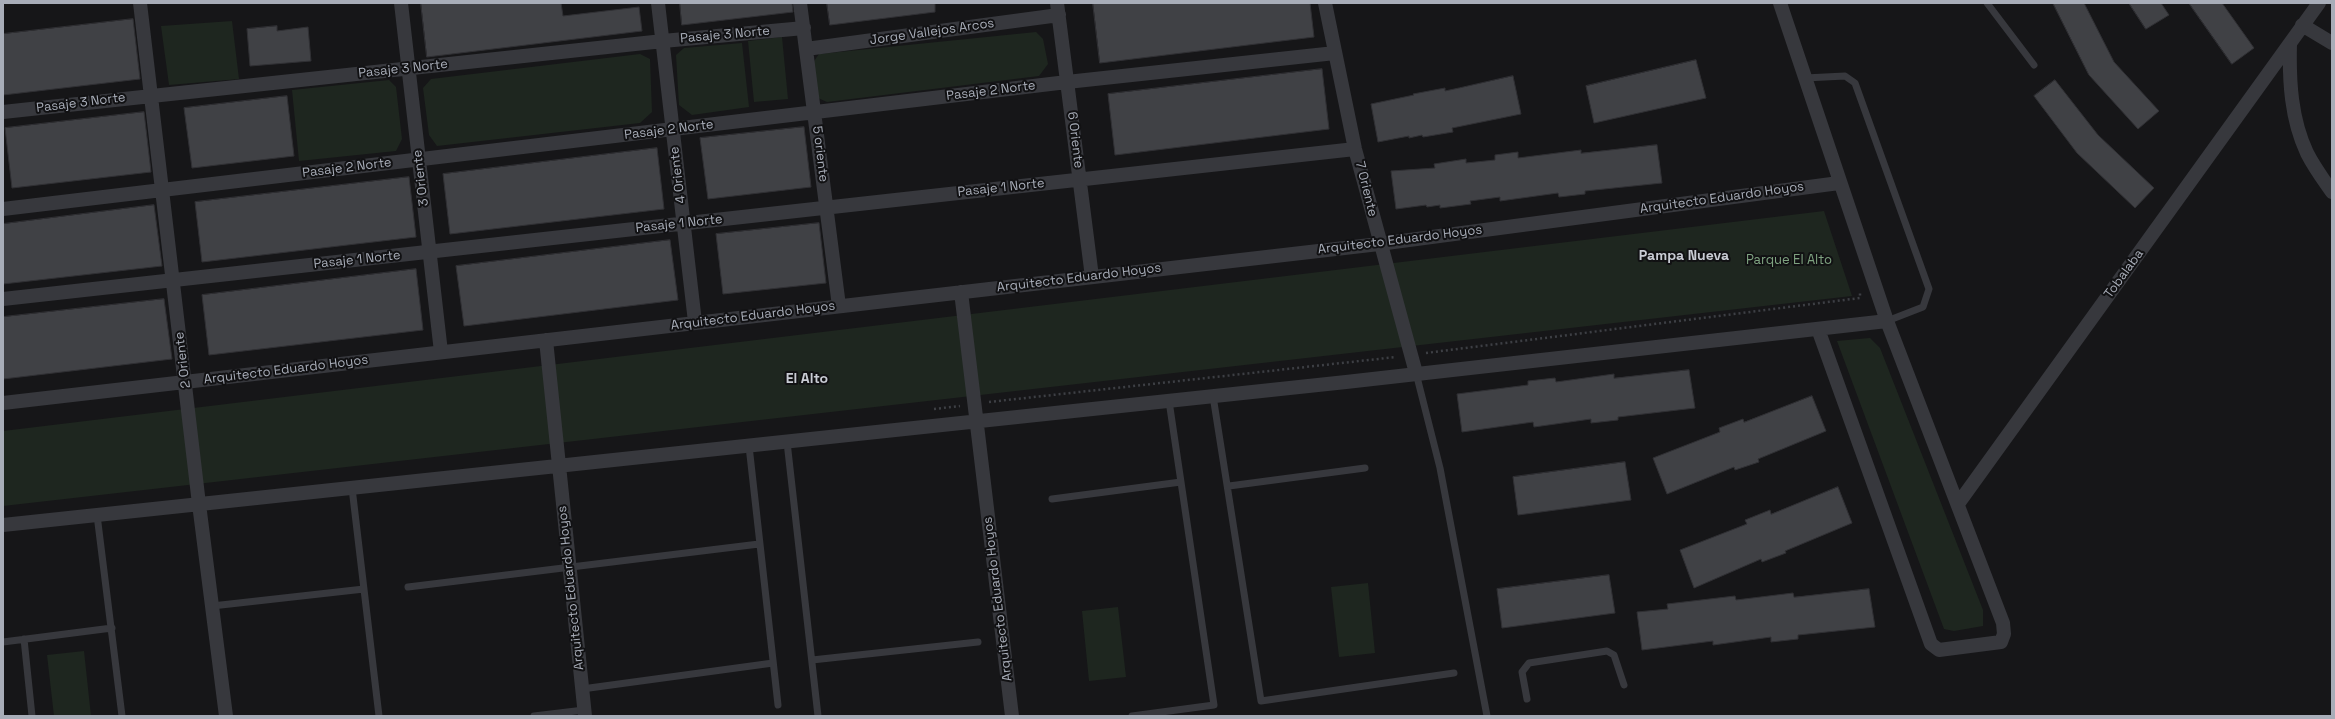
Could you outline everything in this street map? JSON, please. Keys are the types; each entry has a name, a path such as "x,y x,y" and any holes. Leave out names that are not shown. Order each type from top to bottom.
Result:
{"street":[{"name":"2 Oriente","path":"140,3 186,382 199,504 226,716"},
{"name":"3 Oriente","path":"401,3 441,352"},
{"name":"4 Oriente","path":"658,3 695,322"},
{"name":"5 oriente","path":"800,3 839,306"},
{"name":"7 Oriente","path":"1325,3 1355,149 1379,244 1416,373"},
{"path":"1780,3 1839,183 1887,321 2003,623 2004,634 2001,642 1939,650 1931,644 1818,329"},
{"name":"Tobalaba","path":"1958,504 2319,3"},
{"name":"Jorge Vallejos Arcos","path":"806,49 1058,9"},
{"name":"6 Oriente","path":"1058,9 1092,277"},
{"path":"2302,25 2332,43"},
{"name":"Pasaje 3 Norte","path":"3,112 662,40 804,28"},
{"path":"2290,44 2290,80 2296,121 2307,153 2331,190"},
{"name":"Pasaje 2 Norte","path":"3,209 1067,82 1335,53"},
{"name":"Pasaje 1 Norte","path":"3,299 1355,149"},
{"name":"Arquitecto Eduardo Hoyos","path":"3,403 1379,244 1839,183"},
{"name":"Arquitecto Eduardo Hoyos","path":"961,292 1012,716"},
{"path":"3,525 1169,401 1887,321"},
{"name":"Arquitecto Eduardo Hoyos","path":"546,340 585,713"}],"lane":[{"path":"1987,3 2034,65"},
{"path":"1805,78 1845,76 1855,83 1929,289 1923,307 1887,321"},
{"path":"1416,373 1440,468 1487,716"},
{"path":"1213,396 1229,486 1261,702 1454,673"},
{"path":"1132,716 1214,705 1169,401"},
{"path":"787,442 818,716"},
{"path":"749,446 778,705"},
{"path":"1229,486 1365,468"},
{"path":"1052,499 1181,482"},
{"path":"352,488 379,716"},
{"path":"97,515 122,716"},
{"path":"408,587 759,544"},
{"path":"212,606 364,589"},
{"path":"3,642 112,628"},
{"path":"24,639 32,716"},
{"path":"812,660 978,642"},
{"path":"1527,699 1522,672 1529,663 1607,651 1614,655 1624,685"},
{"path":"582,688 773,663"},
{"path":"534,716 585,713"}],"path":[{"path":"927,409 1412,355 1860,298 1860,290"}],"green space":[{"path":"232,21 239,79 169,85 161,26"},
{"path":"1036,32 1043,39 1048,64 1039,76 827,102 818,98 812,64 819,54"},
{"path":"782,37 788,99 754,102 748,41"},
{"path":"742,43 749,107 692,115 679,105 676,55 684,48"},
{"path":"640,54 650,59 652,112 640,123 437,146 429,135 423,88 431,79"},
{"path":"389,80 396,87 402,139 396,151 299,161 292,90"},
{"name":"Parque El Alto","path":"1824,211 1852,296 3,506 3,431"},
{"path":"1870,338 1880,348 1983,610 1983,626 1954,631 1944,629 1837,341"},
{"path":"1368,583 1375,653 1339,657 1331,587"},
{"path":"1118,607 1126,677 1089,681 1082,611"},
{"path":"84,651 91,716 54,716 47,655"}],"building":[{"path":"421,3 561,3 563,16 639,7 642,31 427,57"},
{"path":"680,3 792,3 793,12 682,25"},
{"path":"827,3 935,3 935,12 830,25"},
{"path":"1093,3 1310,3 1314,37 1100,63"},
{"path":"2053,3 2084,3 2114,62 2159,111 2138,129 2089,75"},
{"path":"2129,3 2161,3 2169,15 2146,29"},
{"path":"2189,3 2222,3 2254,48 2232,64"},
{"path":"133,19 140,79 3,95 3,34"},
{"path":"277,26 277,31 308,27 311,61 250,66 247,29"},
{"path":"1696,60 1706,98 1594,123 1586,86"},
{"path":"1322,69 1329,129 1115,155 1108,94"},
{"path":"1513,76 1521,114 1452,128 1453,132 1423,137 1422,135 1409,138 1409,136 1378,142 1371,104 1414,95 1413,94 1445,88 1445,91"},
{"path":"2055,80 2098,135 2154,188 2135,208 2077,153 2034,96"},
{"path":"287,96 294,156 192,168 184,108"},
{"path":"144,112 151,172 12,188 5,128"},
{"path":"804,127 811,187 708,199 700,138"},
{"path":"1657,145 1662,183 1585,191 1585,194 1559,197 1558,193 1500,201 1500,197 1470,201 1471,204 1440,208 1440,205 1427,207 1426,205 1396,209 1391,171 1435,168 1434,164 1466,159 1466,163 1495,160 1495,155 1518,152 1518,158 1581,150 1581,153"},
{"path":"657,148 664,209 450,234 443,174"},
{"path":"409,177 416,237 202,262 195,202"},
{"path":"154,205 162,266 3,284 3,224"},
{"path":"819,223 826,283 723,294 716,234"},
{"path":"670,240 678,300 464,326 456,266"},
{"path":"416,269 423,330 209,355 202,295"},
{"path":"164,299 172,359 3,379 3,317"},
{"path":"1689,370 1695,408 1618,417 1618,420 1591,423 1591,419 1534,427 1533,422 1462,432 1457,394 1528,385 1528,381 1555,378 1556,382 1614,374 1614,378"},
{"path":"1812,396 1826,431 1758,459 1759,462 1735,470 1734,467 1667,494 1653,458 1720,432 1719,428 1743,419 1744,422"},
{"path":"1625,462 1631,500 1518,515 1513,477"},
{"path":"1838,487 1852,523 1785,551 1786,553 1762,562 1761,559 1694,588 1680,550 1747,524 1745,520 1770,510 1771,514"},
{"path":"1609,575 1615,613 1502,628 1497,589"},
{"path":"1869,589 1875,627 1798,635 1798,639 1771,642 1771,637 1713,645 1713,641 1642,650 1637,612 1668,609 1667,604 1735,596 1736,600 1793,593 1794,597"}],"district":[{"name":"Pampa Nueva","path":"1684,256"},
{"name":"El Alto","path":"807,379"}]}
